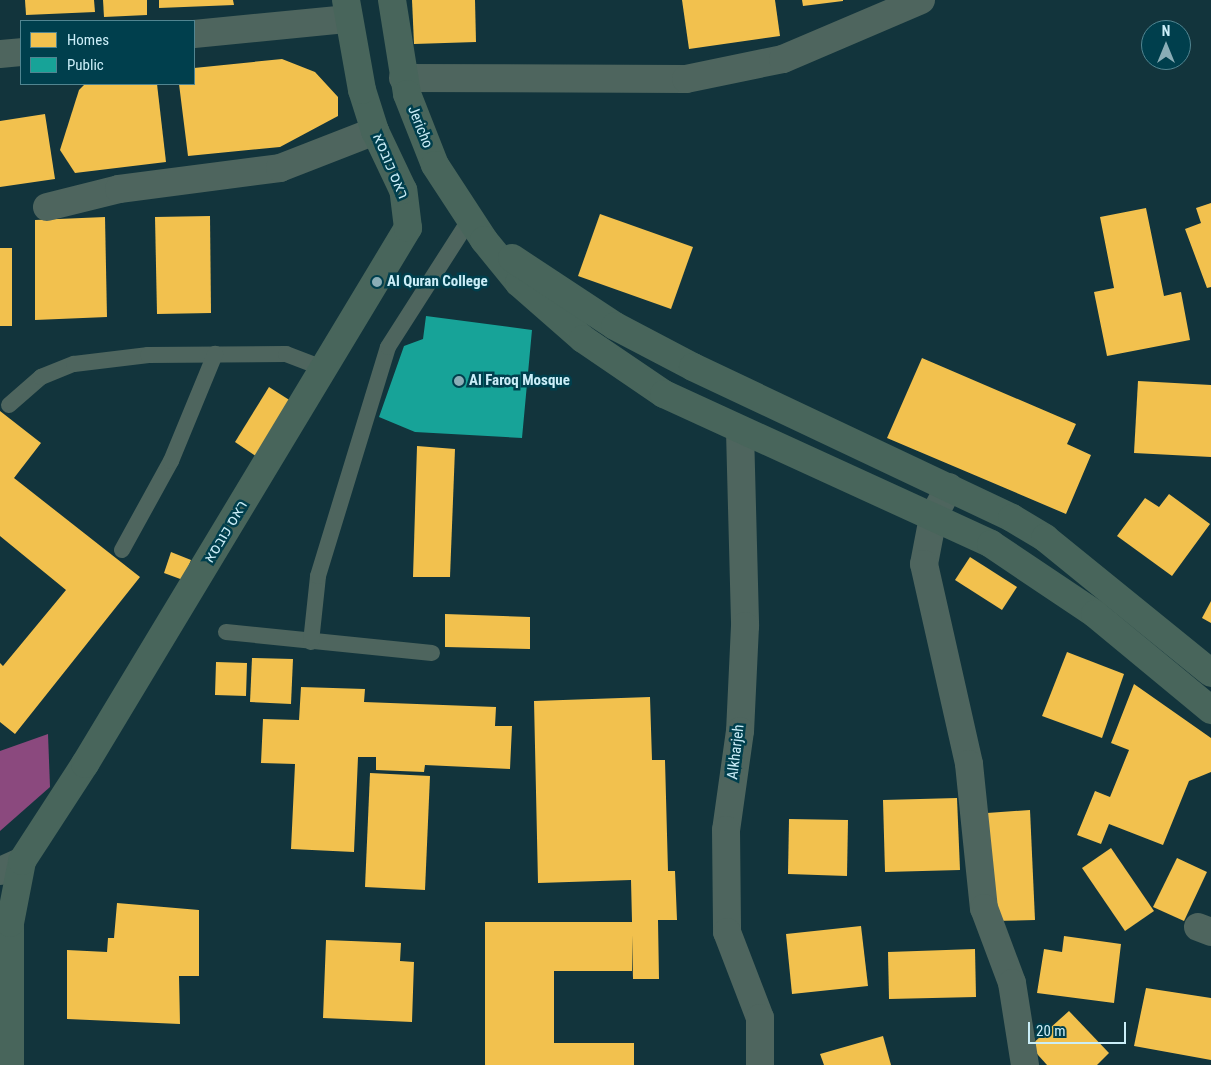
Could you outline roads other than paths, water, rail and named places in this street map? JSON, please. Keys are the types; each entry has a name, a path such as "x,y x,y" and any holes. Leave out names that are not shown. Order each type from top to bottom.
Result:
{"main road":[{"name":"Jericho","path":"392,0 403,78 435,165 477,229 519,283 583,339 664,394 740,431 991,544 1044,577 1211,710"},
{"name":"ראס כובסא","path":"10,1065 11,866 325,369 408,228 403,190 375,131 347,9"},
{"path":"477,229 615,326 684,362 949,487 1045,538 1211,673"}],"street":[{"path":"403,78 686,79 783,60 922,0"},
{"path":"195,34 347,9"},
{"path":"0,54 20,52"},
{"path":"47,207 118,189 280,168 375,131"},
{"name":"Alkharjeh","path":"740,431 745,626 740,731 726,830 727,932 760,1018 760,1065"},
{"path":"949,487 933,517 924,564 969,764 984,908 1012,983 1025,1065"}],"lane":[{"path":"312,642 318,576 388,347 477,229"},
{"path":"122,550 167,469 216,354"},
{"path":"9,405 41,377 74,364 148,355 286,354 325,369"},
{"path":"226,632 432,654"}],"place":[{"name":"Al Quran College","path":"377,282"},
{"name":"Al Faroq Mosque","path":"459,381"}]}
